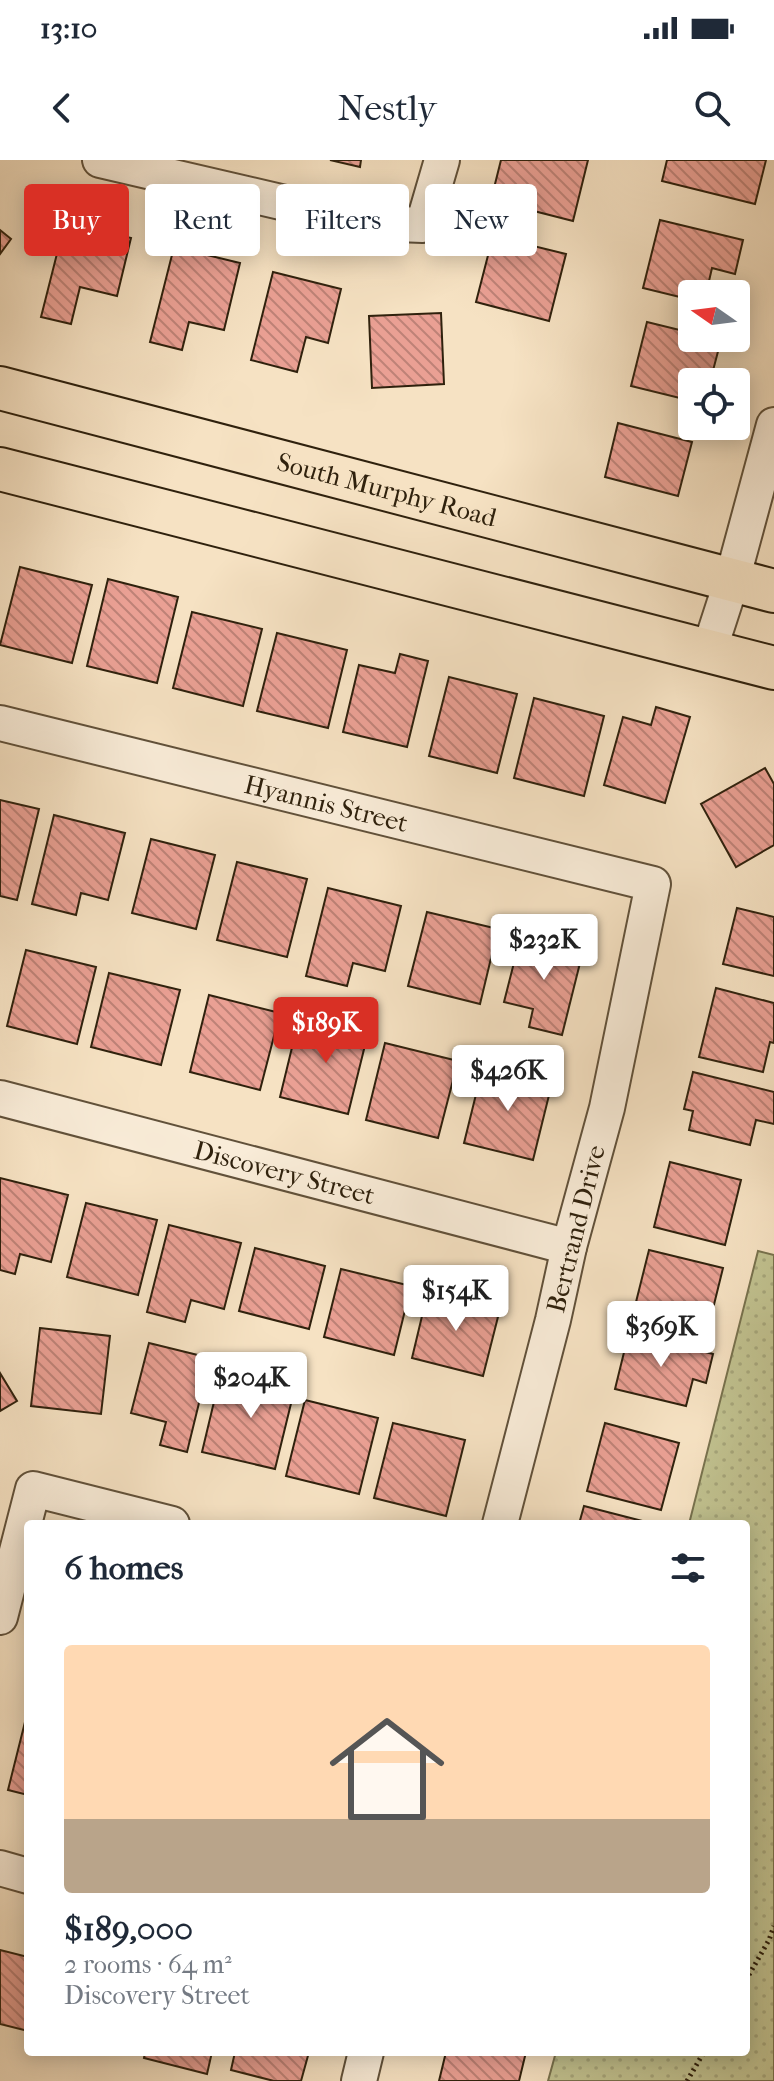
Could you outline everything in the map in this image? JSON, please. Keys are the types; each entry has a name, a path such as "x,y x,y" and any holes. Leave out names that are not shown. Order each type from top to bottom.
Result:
{"main road":[{"name":"South Murphy Road","path":"0,388 774,591"},
{"path":"0,469 774,668"}],"street":[{"path":"100,160 371,223 423,225 439,171"},
{"path":"709,651 732,580 774,425"},
{"name":"Hyannis Street","path":"0,723 653,884"},
{"name":"Bertrand Drive","path":"501,1520 607,1108 653,884"},
{"name":"Discovery Street","path":"0,1098 569,1247"},
{"path":"25,1520 33,1489 156,1520"},
{"path":"0,1617 24,1524"},
{"path":"0,1868 24,1875"},
{"path":"359,2081 365,2056"}],"path":[{"path":"750,1973 774,1926"},
{"path":"687,2081 702,2056"}],"green space":[{"path":"758,1251 774,1255 774,2081 548,2081 555,2056 750,2056 750,1520 690,1520"}],"building":[{"path":"330,160 361,160 360,167"},
{"path":"501,160 588,160 573,221 537,212 537,184 495,184"},
{"path":"667,160 766,160 755,204 662,181"},
{"path":"660,220 743,240 735,274 712,268 709,280 678,280 678,297 643,288"},
{"path":"0,230 11,239 0,254"},
{"path":"537,247 566,254 549,321 476,302 488,256 537,256"},
{"path":"56,256 127,256 117,296 80,287 71,324 41,317"},
{"path":"172,256 211,256 240,263 224,330 189,322 182,350 150,342"},
{"path":"273,272 341,289 328,343 306,337 297,372 251,360"},
{"path":"441,313 444,384 372,388 369,316"},
{"path":"647,322 678,330 678,352 718,352 714,368 678,368 678,398 631,386"},
{"path":"618,423 692,442 678,496 605,477"},
{"path":"20,567 92,585 72,663 0,645"},
{"path":"108,579 178,597 157,683 87,666"},
{"path":"192,612 262,629 243,706 173,688"},
{"path":"277,633 347,650 328,728 257,711"},
{"path":"400,654 428,661 407,747 343,732 359,665 395,673"},
{"path":"449,677 517,694 497,773 429,756"},
{"path":"534,698 604,716 584,796 514,778"},
{"path":"656,707 690,717 665,803 604,785 623,717 651,725"},
{"path":"765,768 774,784 774,845 736,867 701,804"},
{"path":"0,800 39,809 17,900 0,896"},
{"path":"54,815 125,833 108,900 81,893 76,915 32,904"},
{"path":"151,839 215,855 196,929 132,913"},
{"path":"237,862 307,879 287,957 217,940"},
{"path":"328,888 401,906 385,971 353,963 347,986 306,976"},
{"path":"737,908 774,917 774,976 723,964"},
{"path":"427,912 498,929 480,1004 408,986"},
{"path":"521,935 583,951 562,1035 529,1027 533,1009 504,1002"},
{"path":"26,950 96,967 77,1044 7,1026"},
{"path":"109,973 180,990 161,1065 91,1047"},
{"path":"716,988 774,1003 774,1043 770,1042 763,1072 699,1057"},
{"path":"209,995 280,1013 260,1090 190,1072"},
{"path":"328,1015 370,1025 348,1114 280,1097 296,1031 322,1037"},
{"path":"385,1043 458,1061 438,1138 366,1120"},
{"path":"483,1066 552,1083 533,1160 464,1143"},
{"path":"693,1072 774,1092 774,1124 756,1120 750,1145 689,1130 693,1111 684,1109"},
{"path":"670,1162 741,1180 725,1245 654,1227"},
{"path":"0,1178 68,1195 51,1262 20,1254 15,1274 0,1270"},
{"path":"86,1203 157,1220 138,1295 67,1277"},
{"path":"169,1225 241,1243 224,1309 191,1300 185,1322 147,1312"},
{"path":"255,1248 325,1266 309,1329 239,1311"},
{"path":"649,1250 723,1268 706,1337 632,1318"},
{"path":"341,1269 411,1286 394,1355 324,1337"},
{"path":"428,1291 500,1309 483,1376 412,1358"},
{"path":"40,1328 110,1336 101,1414 31,1406"},
{"path":"629,1332 713,1354 706,1383 693,1379 686,1406 615,1389"},
{"path":"149,1343 210,1358 187,1452 160,1445 166,1422 131,1413"},
{"path":"256,1370 297,1379 275,1469 202,1452 218,1385 250,1393"},
{"path":"0,1373 17,1401 0,1411"},
{"path":"305,1400 378,1418 359,1494 286,1476"},
{"path":"393,1423 465,1440 446,1516 374,1498"},
{"path":"605,1423 679,1443 661,1510 587,1491"},
{"path":"584,1506 638,1520 580,1520"},
{"path":"24,1726 24,1794 8,1790"},
{"path":"0,1950 24,1956 24,2030 0,2024"},
{"path":"144,2056 211,2056 207,2074"},
{"path":"234,2056 308,2056 301,2081 274,2081 231,2070"},
{"path":"445,2056 525,2056 519,2081 439,2081"}]}
